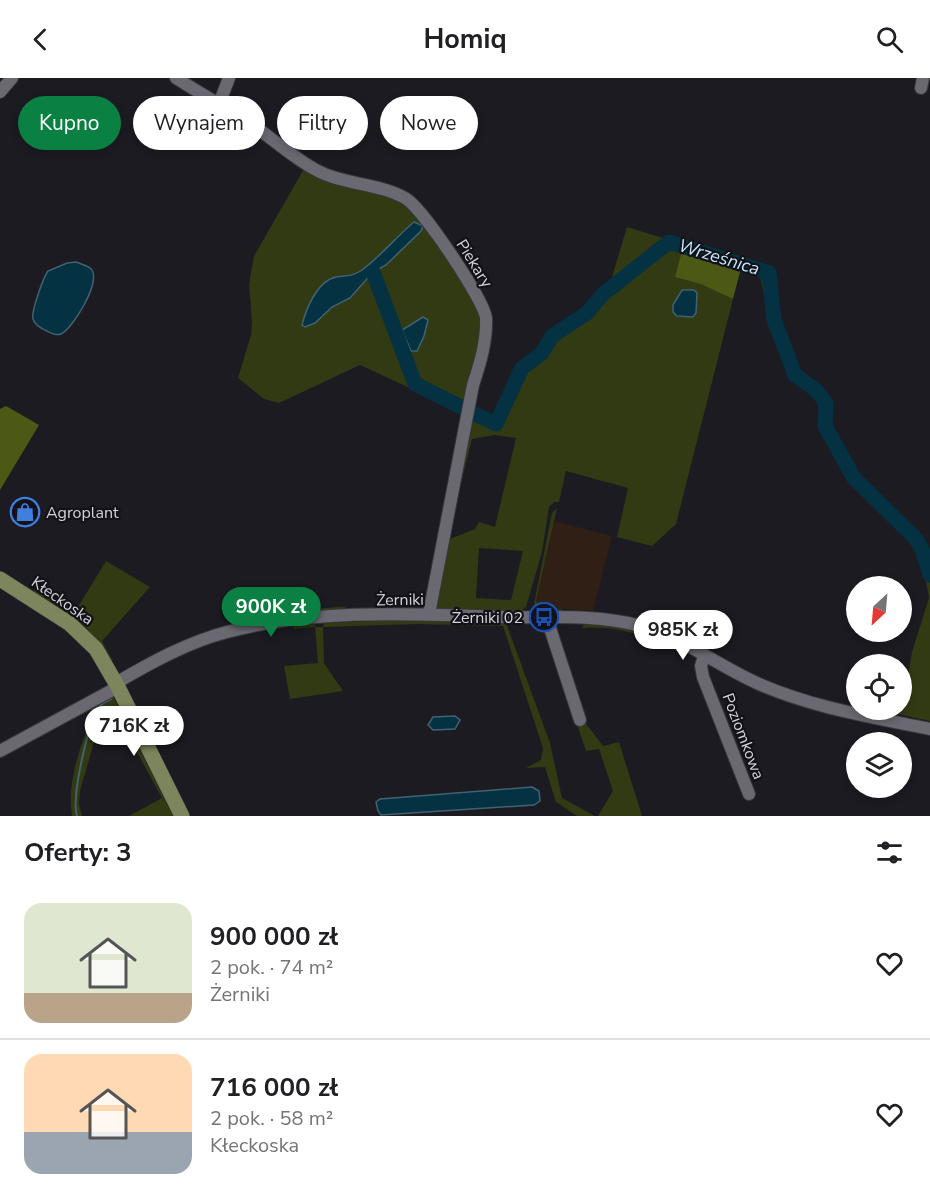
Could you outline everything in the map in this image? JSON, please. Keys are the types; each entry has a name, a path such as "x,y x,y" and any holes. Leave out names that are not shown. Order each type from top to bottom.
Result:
{"main road":[{"name":"Kłeckoska","path":"0,579 79,631 96,649 117,685 182,816"}],"street":[{"path":"0,92 12,78"},
{"name":"Piekary","path":"176,78 206,96"},
{"path":"222,96 229,78"},
{"name":"Piekary","path":"265,135 319,172 339,179 382,188 407,199 429,222 483,309 486,327 482,357 462,440 429,614"},
{"name":"Żerniki","path":"0,751 194,643 228,632 299,619 429,614 590,619 637,625 658,632 758,683 800,700 852,714 930,729"},
{"path":"550,618 550,628 580,720"},
{"name":"Poziomkowa","path":"704,656 701,666 703,676 748,794"}],"shaded area":[{"path":"554,521 612,536 593,611 541,607 536,601"}],"green space":[{"path":"305,167 381,192 417,211 482,313 480,347 464,413 360,365 279,403 264,399 238,378 251,335 249,284 254,256"},
{"path":"627,227 770,271 777,319 798,374 819,390 828,404 828,425 869,488 918,536 930,564 930,721 912,717 912,654 929,598 922,558 917,547 887,514 855,487 824,431 823,404 820,398 790,375 771,326 760,276 683,251 675,277 701,283 733,299 676,524 652,546 617,537 628,488 566,471 559,502 554,502 549,507 542,552 526,607 521,611 437,609 435,606 447,540 475,529 479,522 495,527 516,438 495,435 472,439 450,528 470,410 495,421 521,367 541,351 550,335 577,318 577,321 589,315 613,289 609,287","holes":["479,548 523,551 511,600 476,598"]},
{"path":"682,251 741,268 733,299 701,284 675,277"},
{"path":"6,406 39,425 0,490 0,409"},
{"path":"557,508 536,601 541,607 562,609 561,612 539,611 534,604 552,513"},
{"path":"106,561 150,587 102,641 114,663 85,626 33,592 37,587 75,612"},
{"path":"345,607 346,611 260,617 260,614"},
{"path":"426,619 506,623 550,743 562,798 595,816 577,816 556,802 545,767 526,768 541,760 543,748 503,626 417,624 323,627 324,623"},
{"path":"314,624 315,627 294,629 294,625"},
{"path":"584,624 608,625 642,632 676,645 675,647 689,657 664,644 638,635 611,629 582,628"},
{"path":"315,627 323,627 324,663 343,691 290,699 284,666 318,663"},
{"path":"113,696 173,816 129,816 162,798 113,708 102,714 80,791 79,804 82,816 72,816 73,774 95,706"},
{"path":"584,721 603,746 619,742 642,816 598,816 613,791 599,749 586,751 577,724"}],"water":[{"path":"414,222 423,226 421,231 386,265 373,272 350,298 332,307 315,323 305,327 302,325 306,311 323,284 336,277 352,275 362,270"},
{"path":"76,262 92,270 92,285 78,315 66,330 57,335 35,323 34,310 48,271 67,263"},
{"path":"682,290 694,290 697,293 696,313 693,317 677,316 673,312 673,305"},
{"path":"423,317 428,320 424,336 417,351 411,351 402,330"},
{"path":"455,716 460,720 455,729 433,730 428,725 433,717"},
{"path":"532,787 539,791 540,801 534,805 381,815 376,802 380,799"}],"waterway":[{"name":"Wrześnica","path":"471,412 496,424 522,368 542,353 552,336 587,313 603,294 669,242 769,273 774,320 795,375 817,391 826,403 825,426 854,478 915,538 922,549 930,575"},
{"name":"Wrześnica","path":"373,272 415,384 463,408"},
{"path":"77,816 78,778 90,729 99,707 111,699"}],"place":[{"name":"Agroplant","path":"25,512"},
{"name":"Żerniki 02","path":"544,617"}]}
